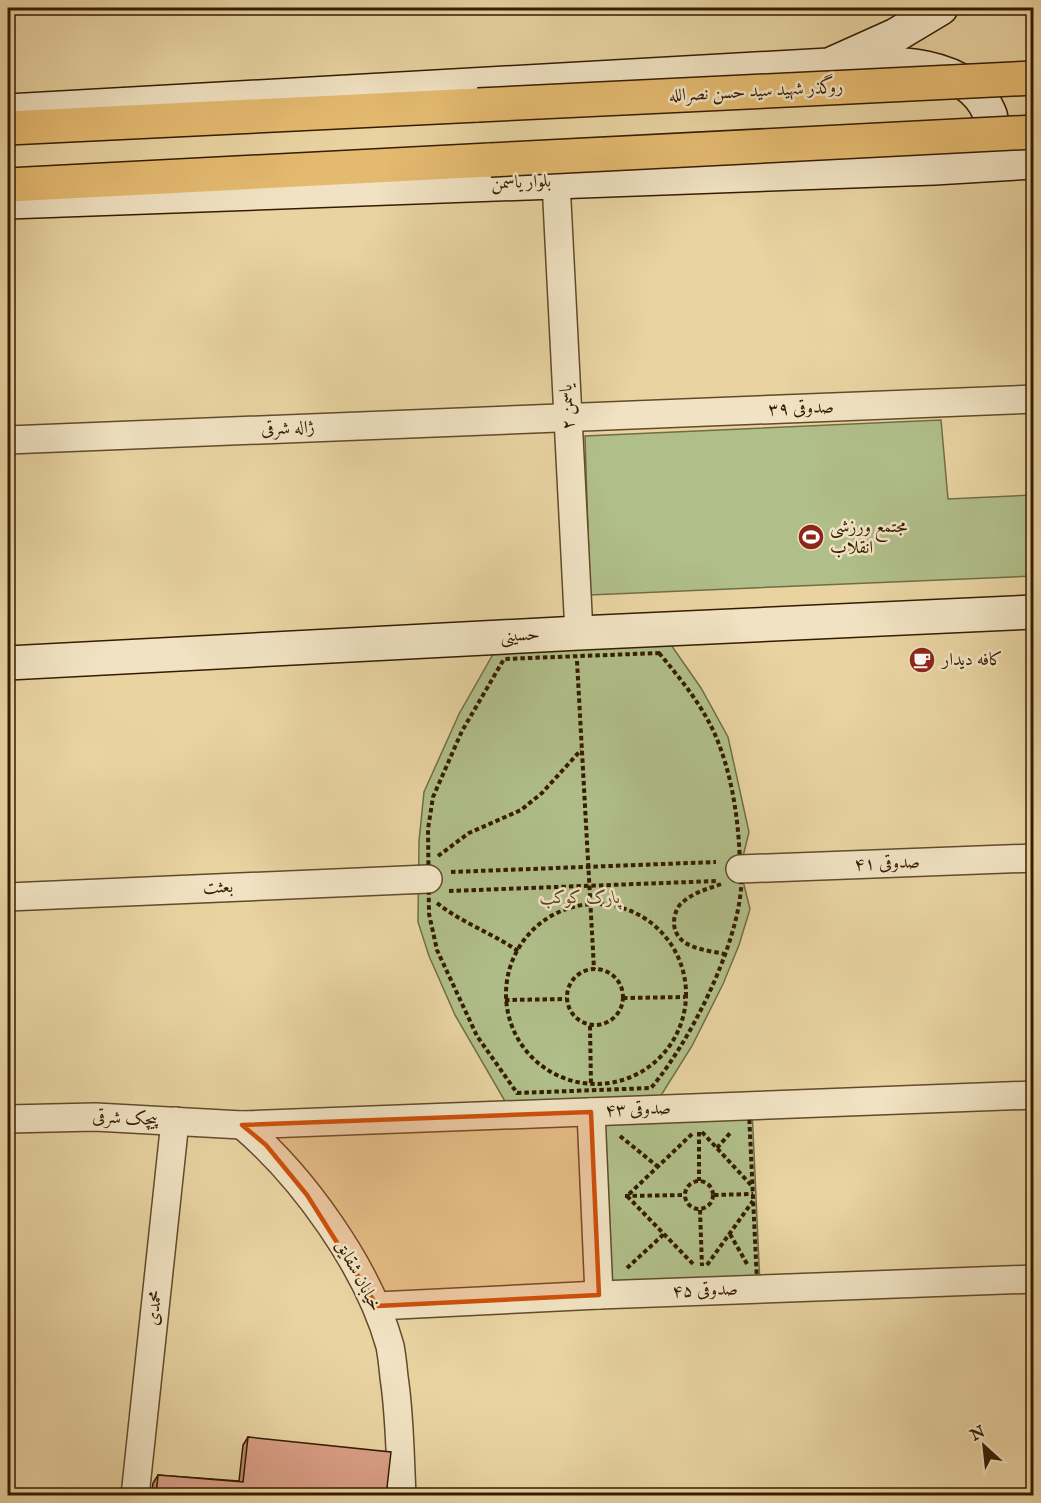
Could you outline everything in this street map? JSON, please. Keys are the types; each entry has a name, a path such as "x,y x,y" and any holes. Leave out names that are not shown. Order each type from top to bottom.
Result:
{"main road":[{"name":"روگذر شهید سید حسن نصرالله","path":"8,128 1034,78"},
{"path":"8,185 1034,132"}],"street":[{"path":"828,65 896,35 941,8"},
{"path":"8,111 886,63 919,66 948,75 972,89 984,101 992,118 990,129 983,141 964,155 934,168"},
{"name":"بلوار یاسمن","path":"8,202 934,168 1034,162"},
{"name":"یاسمن ۲","path":"556,182 578,644"},
{"name":"صدوقی ۳۹","path":"569,418 1034,399"},
{"name":"ژاله شرقی","path":"8,440 569,418"},
{"name":"حسینی","path":"8,663 578,644 1034,612"},
{"name":"صدوقی ۴۱","path":"733,869 1034,858"},
{"name":"بعثت","path":"8,897 437,881"},
{"name":"صدوقی ۴۳","path":"242,1125 597,1111 698,1118 1034,1095"},
{"path":"597,1111 606,1196 606,1288"},
{"name":"پیچک شرقی","path":"8,1119 95,1117 242,1125"},
{"name":"محمدی","path":"135,1496 175,1121"},
{"name":"خیابان شقایق","path":"242,1125 266,1145 314,1204 339,1240 377,1306 390,1348 394,1378 402,1496"},
{"name":"صدوقی ۴۵","path":"377,1306 702,1283 1034,1279"}],"path":[{"path":"578,644 581,749 594,969"},
{"path":"590,1026 591,1083 597,1111 606,1196 606,1288 757,1282 749,1112 698,1118 597,1111 517,1093 477,1036 437,950 429,914 437,881 428,829 433,797 462,730 504,659 578,644 659,653 693,694 712,729 728,774 739,840 733,869 741,889 722,966 685,1039 662,1075 651,1088 597,1111"},
{"path":"518,951 499,938 452,915 432,899 437,881 432,862 444,850 469,833 521,810 542,793 581,749"},
{"path":"437,881 588,867 733,869"},
{"path":"437,881 588,886 733,869"},
{"path":"725,954 697,948 680,941 675,931 674,916 681,903 733,869"},
{"path":"590,904 625,909 650,922 670,942 682,967 685,997 682,1023 668,1048 645,1070 616,1083 585,1084 555,1075 530,1057 512,1030 505,1000 509,969 518,951 523,940 543,921 569,908 590,904"},
{"path":"594,969 612,974 622,989 623,998 622,1006 613,1019 606,1024 590,1026 576,1020 567,1006 566,999 567,990 577,975 594,969"},
{"path":"623,998 685,997"},
{"path":"505,1000 566,999"},
{"path":"627,1196 657,1166 698,1118"},
{"path":"698,1118 699,1180"},
{"path":"698,1118 753,1187"},
{"path":"615,1132 657,1166"},
{"path":"699,1180 688,1186 685,1199 691,1207 700,1210"},
{"path":"699,1180 710,1185 714,1195 711,1203 700,1210"},
{"path":"714,1195 753,1194"},
{"path":"606,1196 685,1195"},
{"path":"627,1196 664,1234 702,1283"},
{"path":"702,1283 753,1201"},
{"path":"700,1210 702,1283"},
{"path":"622,1273 664,1234"}],"highlighted area":[{"path":"591,1112 599,1295 377,1306 307,1195 266,1145 242,1125"}],"green space":[{"name":"مجتمع ورزشی انقلاب","path":"941,420 948,499 1033,495 1033,576 590,595 585,436"},
{"name":"پارک کوکب","path":"669,642 701,688 728,737 749,832 740,869 750,909 739,945 723,984 692,1046 660,1097 506,1103 455,1015 429,956 418,922 419,841 424,792 459,714 496,649"},
{"path":"752,1109 760,1285 603,1291 596,1115"}],"building":[{"path":"248,1437 391,1452 386,1496 156,1496 158,1475 243,1482"}],"place":[{"name":"مجتمع ورزشی انقلاب","path":"811,537"},
{"name":"کافه دیدار","path":"922,660"}]}
